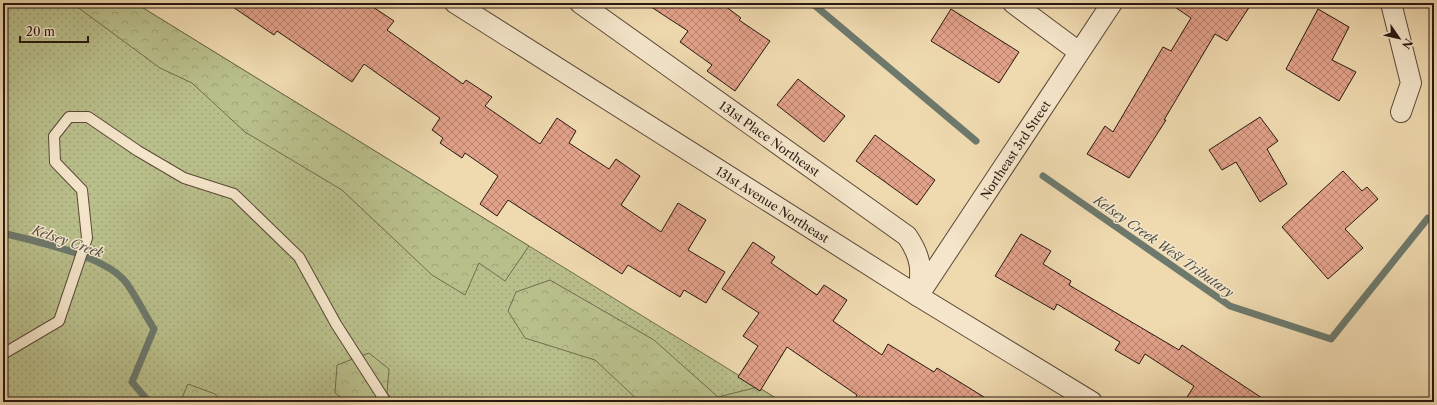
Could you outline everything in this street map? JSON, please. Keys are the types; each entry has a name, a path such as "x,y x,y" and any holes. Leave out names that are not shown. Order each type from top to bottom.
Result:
{"street":[{"name":"131st Avenue Northeast","path":"455,3 918,296 1092,402"},
{"name":"131st Place Northeast","path":"580,3 907,236 915,248 920,260 921,274 918,296"},
{"path":"1013,3 1079,52"},
{"name":"Northeast 3rd Street","path":"918,296 1112,3"},
{"path":"1391,3 1411,82 1401,112"}],"lane":[{"path":"3,354 59,321 75,278 87,238 82,190 55,162 54,136 69,117 88,117 138,151 184,178 234,194 299,257 336,324 386,402"}],"green space":[{"path":"3,3 135,3 782,402 3,402"},
{"path":"72,3 135,3 529,246 505,281 479,263 465,295 432,275 342,190 245,132 192,83 160,68"},
{"path":"550,280 654,340 718,397 758,387 782,402 640,402 595,360 525,338 508,311 516,292"},
{"path":"369,353 389,369 387,393 395,402 348,402 335,393 337,365"},
{"path":"188,384 215,394 222,402 180,402"}],"building":[{"path":"227,3 367,3 394,21 387,30 463,84 466,80 492,97 485,106 540,144 557,118 576,131 569,143 609,169 616,159 640,176 621,205 661,232 678,203 706,220 688,250 725,272 706,303 684,290 680,297 628,265 622,274 508,200 497,216 480,204 498,176 465,153 462,158 440,143 443,138 432,130 440,118 364,64 352,82 277,31 274,35"},
{"path":"645,3 721,3 741,18 739,20 770,41 735,91 707,71 712,65 680,42 688,31"},
{"path":"1169,3 1252,3 1227,41 1215,34 1164,120 1166,120 1129,178 1087,154 1105,126 1113,132 1163,47 1171,51 1191,18"},
{"path":"951,9 1019,52 999,83 931,41"},
{"path":"1318,9 1349,27 1332,60 1356,72 1339,101 1286,69"},
{"path":"798,79 845,116 824,142 777,105"},
{"path":"1260,117 1278,141 1267,149 1287,184 1260,202 1236,162 1222,170 1209,150"},
{"path":"875,135 935,180 917,205 856,161"},
{"path":"1343,171 1362,191 1367,187 1378,199 1345,229 1363,248 1328,279 1282,227"},
{"path":"1021,234 1051,251 1043,264 1071,281 1069,285 1179,350 1182,345 1268,402 1184,402 1194,386 1145,354 1139,364 1115,350 1120,342 1057,304 1054,310 995,276"},
{"path":"753,242 775,257 771,263 817,295 824,285 847,300 833,321 882,355 888,344 934,372 937,368 992,402 853,402 857,395 787,347 760,391 738,377 758,346 743,336 759,313 722,289"}],"waterway":[{"name":"Kelsey Creek West Tributary","path":"812,3 976,141"},
{"name":"Kelsey Creek West Tributary","path":"1043,176 1230,306 1331,339 1428,218 1434,220"},
{"name":"Kelsey Creek","path":"3,233 50,245 83,256 112,270 123,279 131,289 154,329 132,382 149,402"}]}
